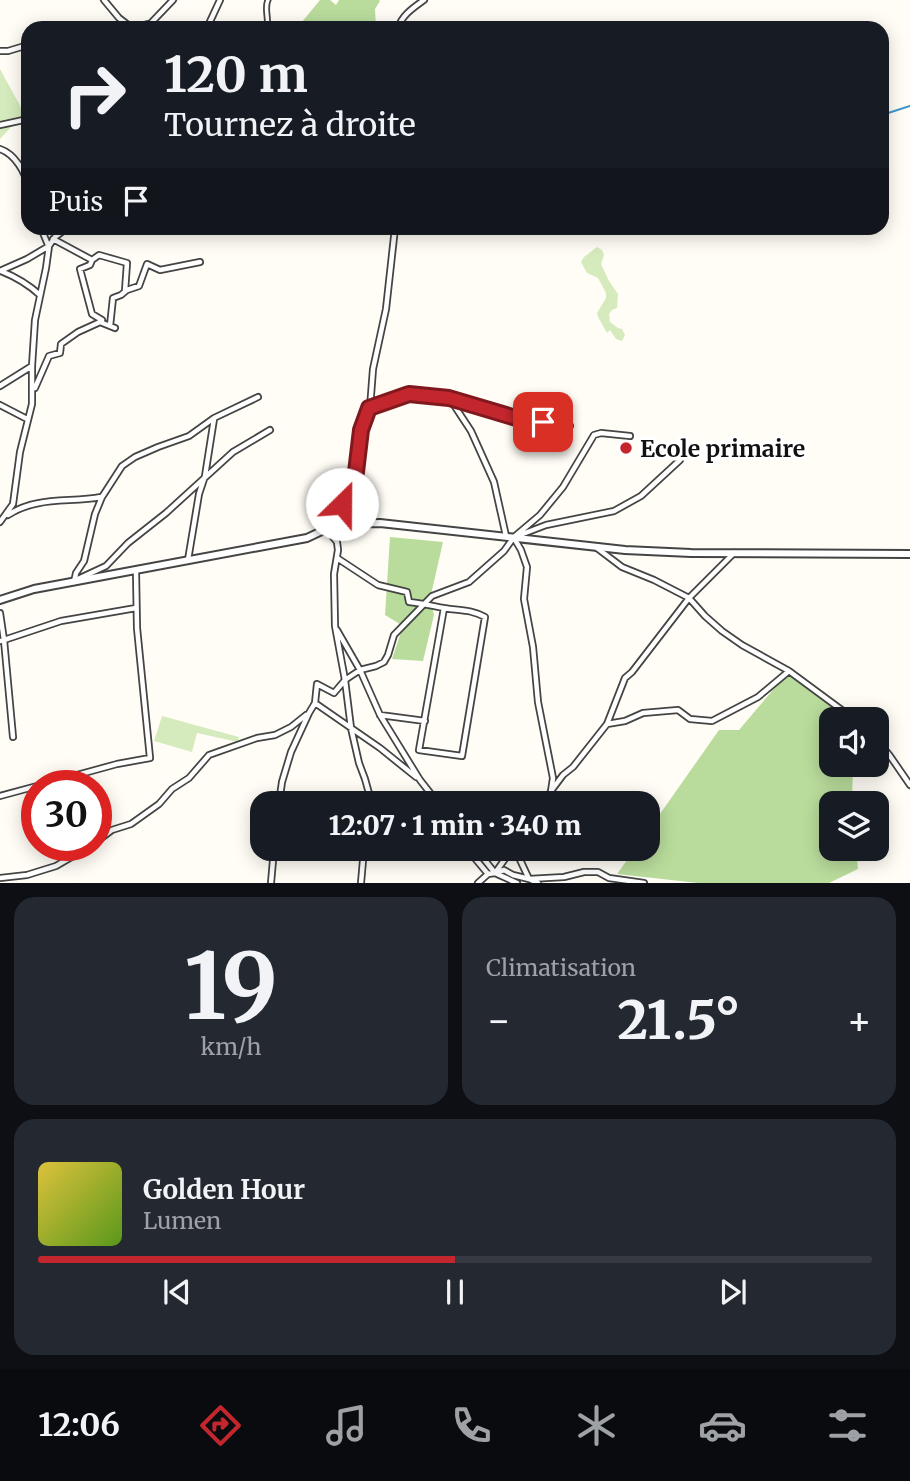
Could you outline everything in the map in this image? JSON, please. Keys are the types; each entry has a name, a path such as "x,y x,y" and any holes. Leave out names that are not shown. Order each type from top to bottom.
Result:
{"street":[{"path":"104,0 123,21"},
{"path":"153,21 173,0"},
{"path":"210,21 220,0"},
{"path":"266,21 268,0"},
{"path":"401,21 424,0"},
{"path":"0,51 21,46"},
{"path":"0,125 21,120"},
{"path":"0,149 7,151 21,169"},
{"path":"44,235 49,246"},
{"path":"33,392 35,320 49,246 58,235"},
{"path":"326,529 352,487 356,472 361,430 369,408 378,339 386,309 394,235"},
{"path":"53,239 92,260"},
{"path":"40,295 17,277 0,271 49,246"},
{"path":"124,292 127,262 99,255 90,265 80,269 92,314 112,327 113,298 139,286 147,264 160,270 200,262"},
{"path":"0,523 13,504 33,392 49,355 60,353 61,344 101,321 113,306"},
{"path":"0,386 32,366"},
{"path":"369,408 409,394 449,398 516,418 570,426"},
{"path":"74,582 84,561 95,513 122,466 135,457 189,436 214,418 258,397"},
{"path":"449,398 471,431 494,482 510,537 521,550 527,567 524,599 533,647 538,702 553,778 551,791"},
{"path":"0,405 27,419"},
{"path":"188,560 214,418"},
{"path":"74,582 106,566 128,543 166,513 233,452 270,430"},
{"path":"281,791 291,752 315,703 317,684 334,693 345,680 360,670 384,662 394,635 432,596 469,582 504,551 510,537 540,515 563,487 594,435 601,433 630,436"},
{"path":"510,537 546,525 614,511 641,496 680,460"},
{"path":"0,523 10,513 37,502 102,497"},
{"path":"0,600 34,589 307,538 326,529 352,523 380,523 596,547 678,552 910,554"},
{"path":"326,529 337,542 334,574 335,626 351,728 369,791"},
{"path":"596,547 622,567 689,598 705,616 742,645 789,671 838,707"},
{"path":"551,791 607,724 625,678 689,598 734,553"},
{"path":"337,558 378,585 407,592 409,602 473,611 485,617 463,756 419,750 444,608"},
{"path":"95,770 150,758 137,628 136,570"},
{"path":"2,640 61,621 136,608"},
{"path":"0,613 13,737"},
{"path":"335,626 360,670 380,715 429,791"},
{"path":"607,724 625,721 643,713 678,710 690,719 712,721 758,697 789,671"},
{"path":"0,688 9,684"},
{"path":"315,703 380,748 420,780"},
{"path":"112,830 131,824 159,804 172,789 190,778 209,755 257,738 275,735 309,713"},
{"path":"380,715 425,720"},
{"path":"889,755 910,785"},
{"path":"0,796 21,790"},
{"path":"0,878 27,875 65,861"},
{"path":"271,883 273,861"},
{"path":"361,883 363,861"},
{"path":"479,861 491,873 517,883"},
{"path":"484,861 491,873"},
{"path":"478,883 502,861"},
{"path":"519,861 529,879"},
{"path":"491,873 504,870 538,883"},
{"path":"529,879 598,872 609,878 645,883"}],"green space":[{"path":"320,0 330,0 336,5 339,0 380,1 375,9 376,21 303,21"},
{"path":"0,69 21,108 21,116 0,139"},
{"path":"597,247 602,250 604,255 601,264 618,294 617,308 609,314 610,322 622,329 625,335 622,341 616,339 610,330 607,333 598,317 597,313 606,293 598,278 587,273 581,262"},
{"path":"390,537 443,542 430,599 434,615 423,661 392,659 403,626 385,615"},
{"path":"789,671 838,707 819,707 819,777 853,777 852,791 819,791 819,861 857,861 858,869 829,883 698,883 617,874 626,861 660,861 660,814 719,730 739,730"},
{"path":"162,716 239,737 238,742 197,733 192,752 154,741"}],"waterway":[{"path":"889,113 910,106"}],"place":[{"name":"Ecole primaire","path":"626,448"}],"route":[{"path":"342,504 352,487 361,430 369,408 409,394 449,398 516,418 543,422"}]}
